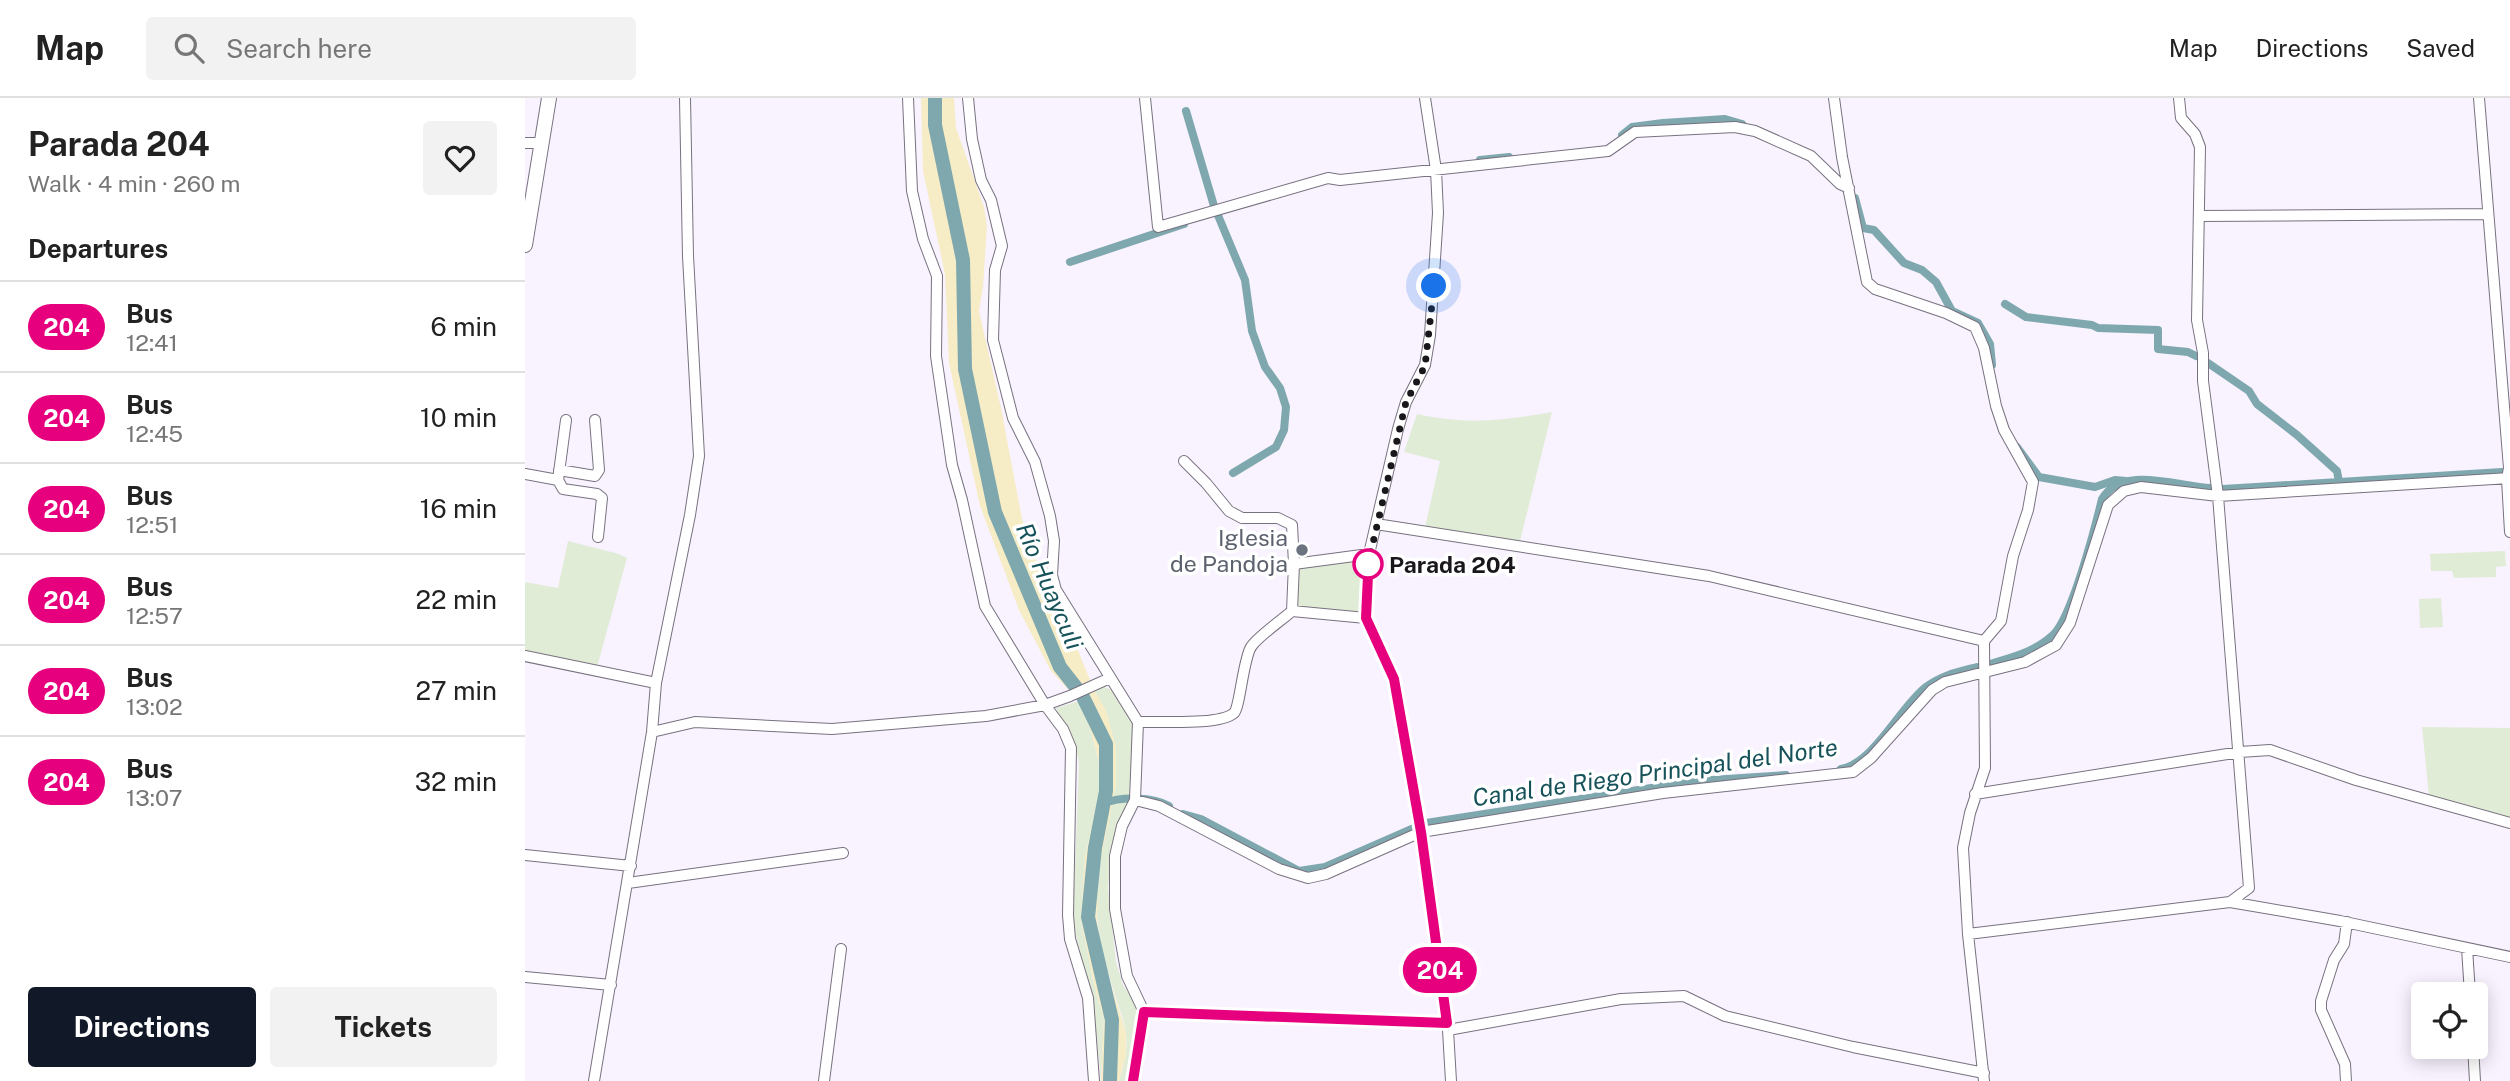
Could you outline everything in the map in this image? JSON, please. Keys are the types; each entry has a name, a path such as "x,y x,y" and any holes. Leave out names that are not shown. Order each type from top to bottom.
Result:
{"main road":[{"path":"525,245 549,98"}],"street":[{"path":"594,1081 652,732 656,683 690,515 699,456 688,256 685,98"},
{"path":"908,98 912,191 923,239 937,276 936,356 952,465 985,606 1045,705 1063,729 1071,748 1068,915 1070,939 1088,998 1094,1081"},
{"path":"968,98 972,139 981,180 991,200 1002,246 995,270 993,340 1013,418 1035,462 1050,516 1054,541 1052,575 1056,590 1138,722 1135,800 1122,826 1115,856 1115,909 1127,976 1144,1012 1133,1081"},
{"path":"1146,98 1158,227 1328,178 1340,180 1608,151 1635,132 1735,127 1755,131 1811,156 1840,184 1849,188"},
{"path":"1425,98 1436,170 1437,261 1425,366 1406,402 1369,554 1366,618 1394,679 1421,832 1447,1026 1451,1081"},
{"path":"1144,1012 1447,1026 1621,999 1683,996 1725,1016 1984,1077 1968,934 1963,848 1975,794 1985,768 1982,672 1984,641 2001,621 2013,556 2028,510 2033,482 2004,429 1984,348 1975,327 1947,313 1875,289 1867,282 1834,98"},
{"path":"2179,98 2181,118 2195,134 2200,148 2197,320 2218,496 2249,888 2230,902"},
{"path":"2479,98 2509,468 2510,532"},
{"path":"525,143 542,143"},
{"path":"2199,216 2489,214"},
{"path":"566,420 559,475 563,489 597,494 602,498 598,537"},
{"path":"525,474 595,475 599,470 595,420"},
{"path":"1138,722 1219,720 1232,715 1238,708 1240,682 1251,647 1292,611 1292,525 1278,518 1241,518 1229,511 1206,482 1184,461"},
{"path":"1135,800 1159,806 1279,869 1308,878 1326,874 1421,832 1664,793 1853,772 1871,757 1932,690 1945,682 2025,662 2056,645 2070,623 2108,505 2124,491 2141,487 2218,496 2508,478"},
{"path":"1376,524 1709,576 1984,641"},
{"path":"1294,564 1369,554"},
{"path":"1292,611 1366,618"},
{"path":"525,656 656,683"},
{"path":"652,732 695,722 841,729 986,716 1045,705 1109,678"},
{"path":"1975,794 2239,752 2270,750 2356,780 2510,823"},
{"path":"628,883 843,853"},
{"path":"525,855 631,866"},
{"path":"1968,934 2230,902 2347,922 2510,957"},
{"path":"2346,1081 2346,1064 2321,1010 2321,1001 2334,960 2344,944 2347,922"},
{"path":"2467,948 2469,982"},
{"path":"824,1081 841,949"},
{"path":"525,977 611,985"},
{"path":"2474,1059 2475,1081"}],"green space":[{"path":"1552,412 1520,541 1425,527 1440,461 1404,452 1417,414 1452,420 1485,420"},
{"path":"568,541 627,558 597,667 525,652 525,582 558,588"},
{"path":"2505,551 2506,566 2496,567 2496,577 2454,578 2452,571 2431,571 2430,554"},
{"path":"1355,561 1360,566 1361,609 1302,609 1297,606 1299,566"},
{"path":"2441,598 2443,627 2420,628 2419,599"},
{"path":"1102,686 1112,690 1134,723 1129,798 1120,819 1112,852 1108,887 1116,962 1123,985 1135,1002 1137,1015 1128,1081 1119,1081 1126,1052 1125,1029 1105,962 1098,925 1100,864 1115,779 1115,751 1108,721 1094,690"},
{"path":"1079,701 1091,731 1099,763 1099,796 1085,857 1081,920 1104,1019 1101,1081 1093,1007 1073,917 1079,763 1075,744 1056,708"},
{"path":"2422,727 2510,728 2510,819 2429,796"}],"sand":[{"path":"921,98 954,98 956,128 984,207 987,226 979,311 1022,519 1053,609 1071,633 1094,690 1106,710 1116,747 1116,785 1098,873 1097,921 1102,956 1126,1032 1126,1055 1119,1081 1101,1081 1104,1019 1081,920 1085,857 1099,796 1099,763 1091,731 1079,701 1051,671 1019,610 980,506 949,363 945,274 923,171"}],"waterway":[{"name":"Río Huayculi","path":"935,98 935,125 963,260 965,369 995,512 1060,667 1082,695 1106,744 1106,791 1095,848 1088,917 1112,1020 1110,1081"},
{"path":"1186,111 1214,206"},
{"path":"1622,135 1632,127 1663,123 1725,119 1742,124"},
{"path":"1480,160 1509,157"},
{"path":"1855,198 1863,228 1874,230 1904,263 1922,270 1936,282 1952,311 1978,323 1990,344 1992,365"},
{"path":"1217,213 1245,280 1252,331 1265,367 1280,388 1286,407 1284,430 1276,447 1233,473"},
{"path":"1070,262 1184,224"},
{"path":"2005,304 2026,317 2098,328 2158,330 2158,349 2188,352 2196,356"},
{"path":"2208,363 2249,391 2257,404 2337,471 2339,482"},
{"path":"2017,447 2039,477 2095,487 2115,480 2126,481"},
{"name":"Canal de Riego Principal del Norte","path":"2223,489 2502,472"},
{"name":"Canal de Riego Principal del Norte","path":"1990,664 2039,646 2053,635 2060,625 2082,571 2102,499 2111,488 2123,482 2137,480 2211,488"},
{"name":"Canal de Riego Principal del Norte","path":"1841,769 1853,765 1876,746 1926,687 1944,677 1977,667"},
{"name":"Canal de Riego Principal del Norte","path":"1426,823 1696,781 1786,775"},
{"name":"Canal de Riego Principal del Norte","path":"1104,803 1137,798 1169,806"},
{"name":"Canal de Riego Principal del Norte","path":"1183,814 1201,819 1299,871 1325,867 1414,828"}],"bus line":[{"name":"204","path":"1133,1081 1144,1012 1447,1023 1421,832 1394,679 1366,618 1369,554"}],"place":[{"name":"Iglesia de Pandoja","path":"1302,550"},
{"name":"Parada 204","path":"1368,564"}],"route":[{"path":"1368,564 1398,429 1406,402 1425,366 1434,286"}]}
